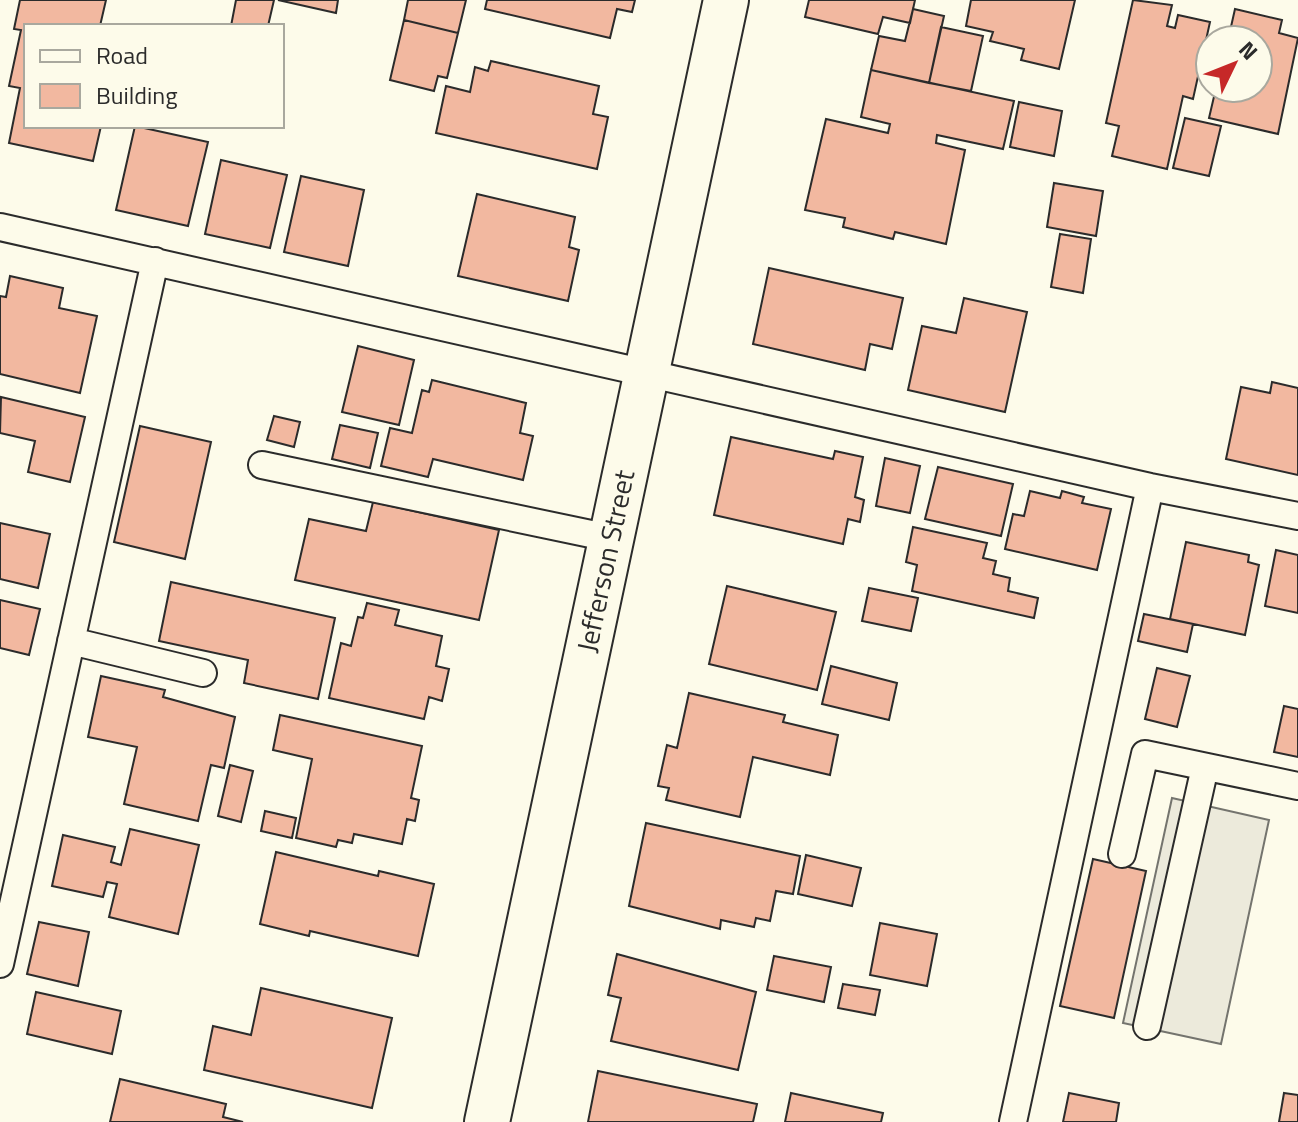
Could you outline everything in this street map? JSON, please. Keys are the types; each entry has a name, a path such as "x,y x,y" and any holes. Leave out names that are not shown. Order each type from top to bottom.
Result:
{"street":[{"name":"Jefferson Street","path":"487,1122 726,0"}],"lane":[{"path":"0,227 1150,487 1298,516"},
{"path":"0,964 155,261"},
{"path":"262,465 610,538"},
{"path":"1013,1122 1150,487"},
{"path":"71,641 203,673"},
{"path":"1122,854 1145,754 1298,786"},
{"path":"1147,1026 1205,767"}],"shaded area":[{"path":"1172,798 1269,820 1221,1044 1123,1023"}],"building":[{"path":"20,0 106,0 100,24 24,24 24,128 101,128 93,161 9,143 20,88 9,86 21,30 14,29"},
{"path":"236,0 274,0 268,24 231,24"},
{"path":"278,0 338,0 336,13"},
{"path":"408,0 466,0 458,33 404,20"},
{"path":"487,0 635,0 632,12 617,9 610,38 485,9"},
{"path":"809,0 915,0 910,23 883,17 878,34 805,17"},
{"path":"971,0 1075,0 1059,69 1021,60 1024,49 990,41 993,32 966,26"},
{"path":"1133,0 1172,5 1167,26 1175,28 1178,15 1210,22 1194,24 1194,94 1193,99 1183,96 1167,169 1112,156 1119,126 1106,123"},
{"path":"913,9 944,16 929,83 871,70 879,36 905,41"},
{"path":"1235,9 1282,20 1279,33 1298,38 1278,134 1209,118 1212,104 1274,104 1274,24 1232,24"},
{"path":"404,20 458,33 447,78 438,76 434,91 390,80"},
{"path":"941,27 983,36 971,91 929,83"},
{"path":"491,61 599,86 593,114 608,117 597,169 436,133 446,86 470,92 475,67 488,71"},
{"path":"871,70 1014,101 1003,149 937,135 936,143 965,150 946,244 895,232 893,239 843,227 845,218 805,210 826,119 888,133 890,124 861,117"},
{"path":"1019,102 1062,111 1054,156 1010,147"},
{"path":"1185,118 1221,126 1209,176 1173,168"},
{"path":"135,128 208,142 188,226 116,210"},
{"path":"221,160 287,175 270,248 205,234"},
{"path":"301,176 364,190 348,266 284,252"},
{"path":"1054,183 1103,191 1096,236 1047,227"},
{"path":"477,194 575,217 569,247 579,250 568,301 458,276"},
{"path":"1060,234 1091,239 1083,293 1051,287"},
{"path":"769,268 903,298 892,349 870,344 865,370 753,344"},
{"path":"10,276 63,288 59,308 97,316 80,393 0,374 0,296 6,297"},
{"path":"964,298 1027,312 1005,412 908,390 922,326 956,333"},
{"path":"358,346 414,360 399,425 342,412"},
{"path":"432,380 526,403 520,433 533,436 523,480 433,459 428,477 381,466 390,428 412,433 422,390 429,392"},
{"path":"1272,382 1298,388 1298,475 1226,459 1241,387 1270,393"},
{"path":"1,397 85,417 70,482 28,472 35,441 0,433"},
{"path":"274,416 300,422 294,447 267,440"},
{"path":"340,425 378,433 370,468 332,459"},
{"path":"140,426 211,442 185,559 114,542"},
{"path":"731,437 833,459 835,451 863,457 855,497 864,500 860,522 848,519 843,544 714,515"},
{"path":"885,458 920,466 910,513 876,506"},
{"path":"938,467 1013,484 1001,536 925,519"},
{"path":"1030,491 1060,498 1062,491 1084,497 1082,503 1111,509 1097,570 1005,549 1013,514 1024,516"},
{"path":"373,502 499,530 479,620 295,580 309,519 366,531"},
{"path":"0,523 50,534 38,588 0,579"},
{"path":"913,527 987,543 983,558 996,561 993,574 1010,578 1008,591 1038,598 1034,618 912,591 917,565 906,562"},
{"path":"1186,542 1249,555 1248,562 1259,565 1245,635 1170,619"},
{"path":"1276,550 1298,555 1298,613 1265,606"},
{"path":"171,582 335,618 318,699 244,683 248,660 159,641"},
{"path":"727,586 836,612 817,690 709,664"},
{"path":"869,588 918,598 911,631 862,621"},
{"path":"0,600 40,609 29,655 0,648"},
{"path":"367,603 399,610 395,625 442,636 436,666 449,669 442,701 429,697 424,719 329,698 341,643 351,646 358,617 363,618"},
{"path":"1144,614 1193,624 1187,652 1138,641"},
{"path":"831,666 897,683 889,720 822,704"},
{"path":"1157,668 1190,676 1177,727 1145,719"},
{"path":"101,676 165,690 163,697 235,717 224,768 211,765 198,821 124,804 137,747 88,737"},
{"path":"689,693 785,715 783,722 838,735 830,775 753,757 740,817 666,800 669,788 658,786 667,745 677,748"},
{"path":"1284,706 1298,709 1298,757 1274,752"},
{"path":"280,715 422,746 411,798 419,800 415,821 407,819 402,844 354,834 352,843 338,840 336,847 296,838 312,759 273,750"},
{"path":"230,765 253,771 241,822 218,816"},
{"path":"265,811 296,818 292,838 261,831"},
{"path":"646,823 800,856 793,894 776,891 770,921 756,918 754,927 721,920 720,929 629,906"},
{"path":"130,829 199,845 178,934 109,917 117,884 107,882 103,897 52,886 63,835 115,847 111,862 121,865"},
{"path":"276,852 378,876 379,871 434,884 418,956 310,931 309,936 260,924"},
{"path":"806,855 861,868 852,906 798,894"},
{"path":"1093,859 1146,871 1114,1018 1060,1006"},
{"path":"39,922 89,932 78,986 27,974"},
{"path":"880,923 937,934 927,986 870,975"},
{"path":"617,954 756,992 738,1070 611,1041 621,998 608,995"},
{"path":"774,956 831,967 824,1002 767,990"},
{"path":"843,984 880,990 875,1015 838,1008"},
{"path":"261,988 392,1018 372,1108 204,1070 213,1026 251,1035"},
{"path":"36,992 121,1011 112,1054 27,1034"},
{"path":"598,1071 757,1104 753,1122 588,1122"},
{"path":"120,1079 226,1104 223,1117 243,1122 110,1122"},
{"path":"791,1093 883,1113 881,1122 785,1122"},
{"path":"1069,1093 1119,1103 1116,1122 1063,1122"},
{"path":"1284,1093 1298,1095 1298,1122 1279,1122"}]}
